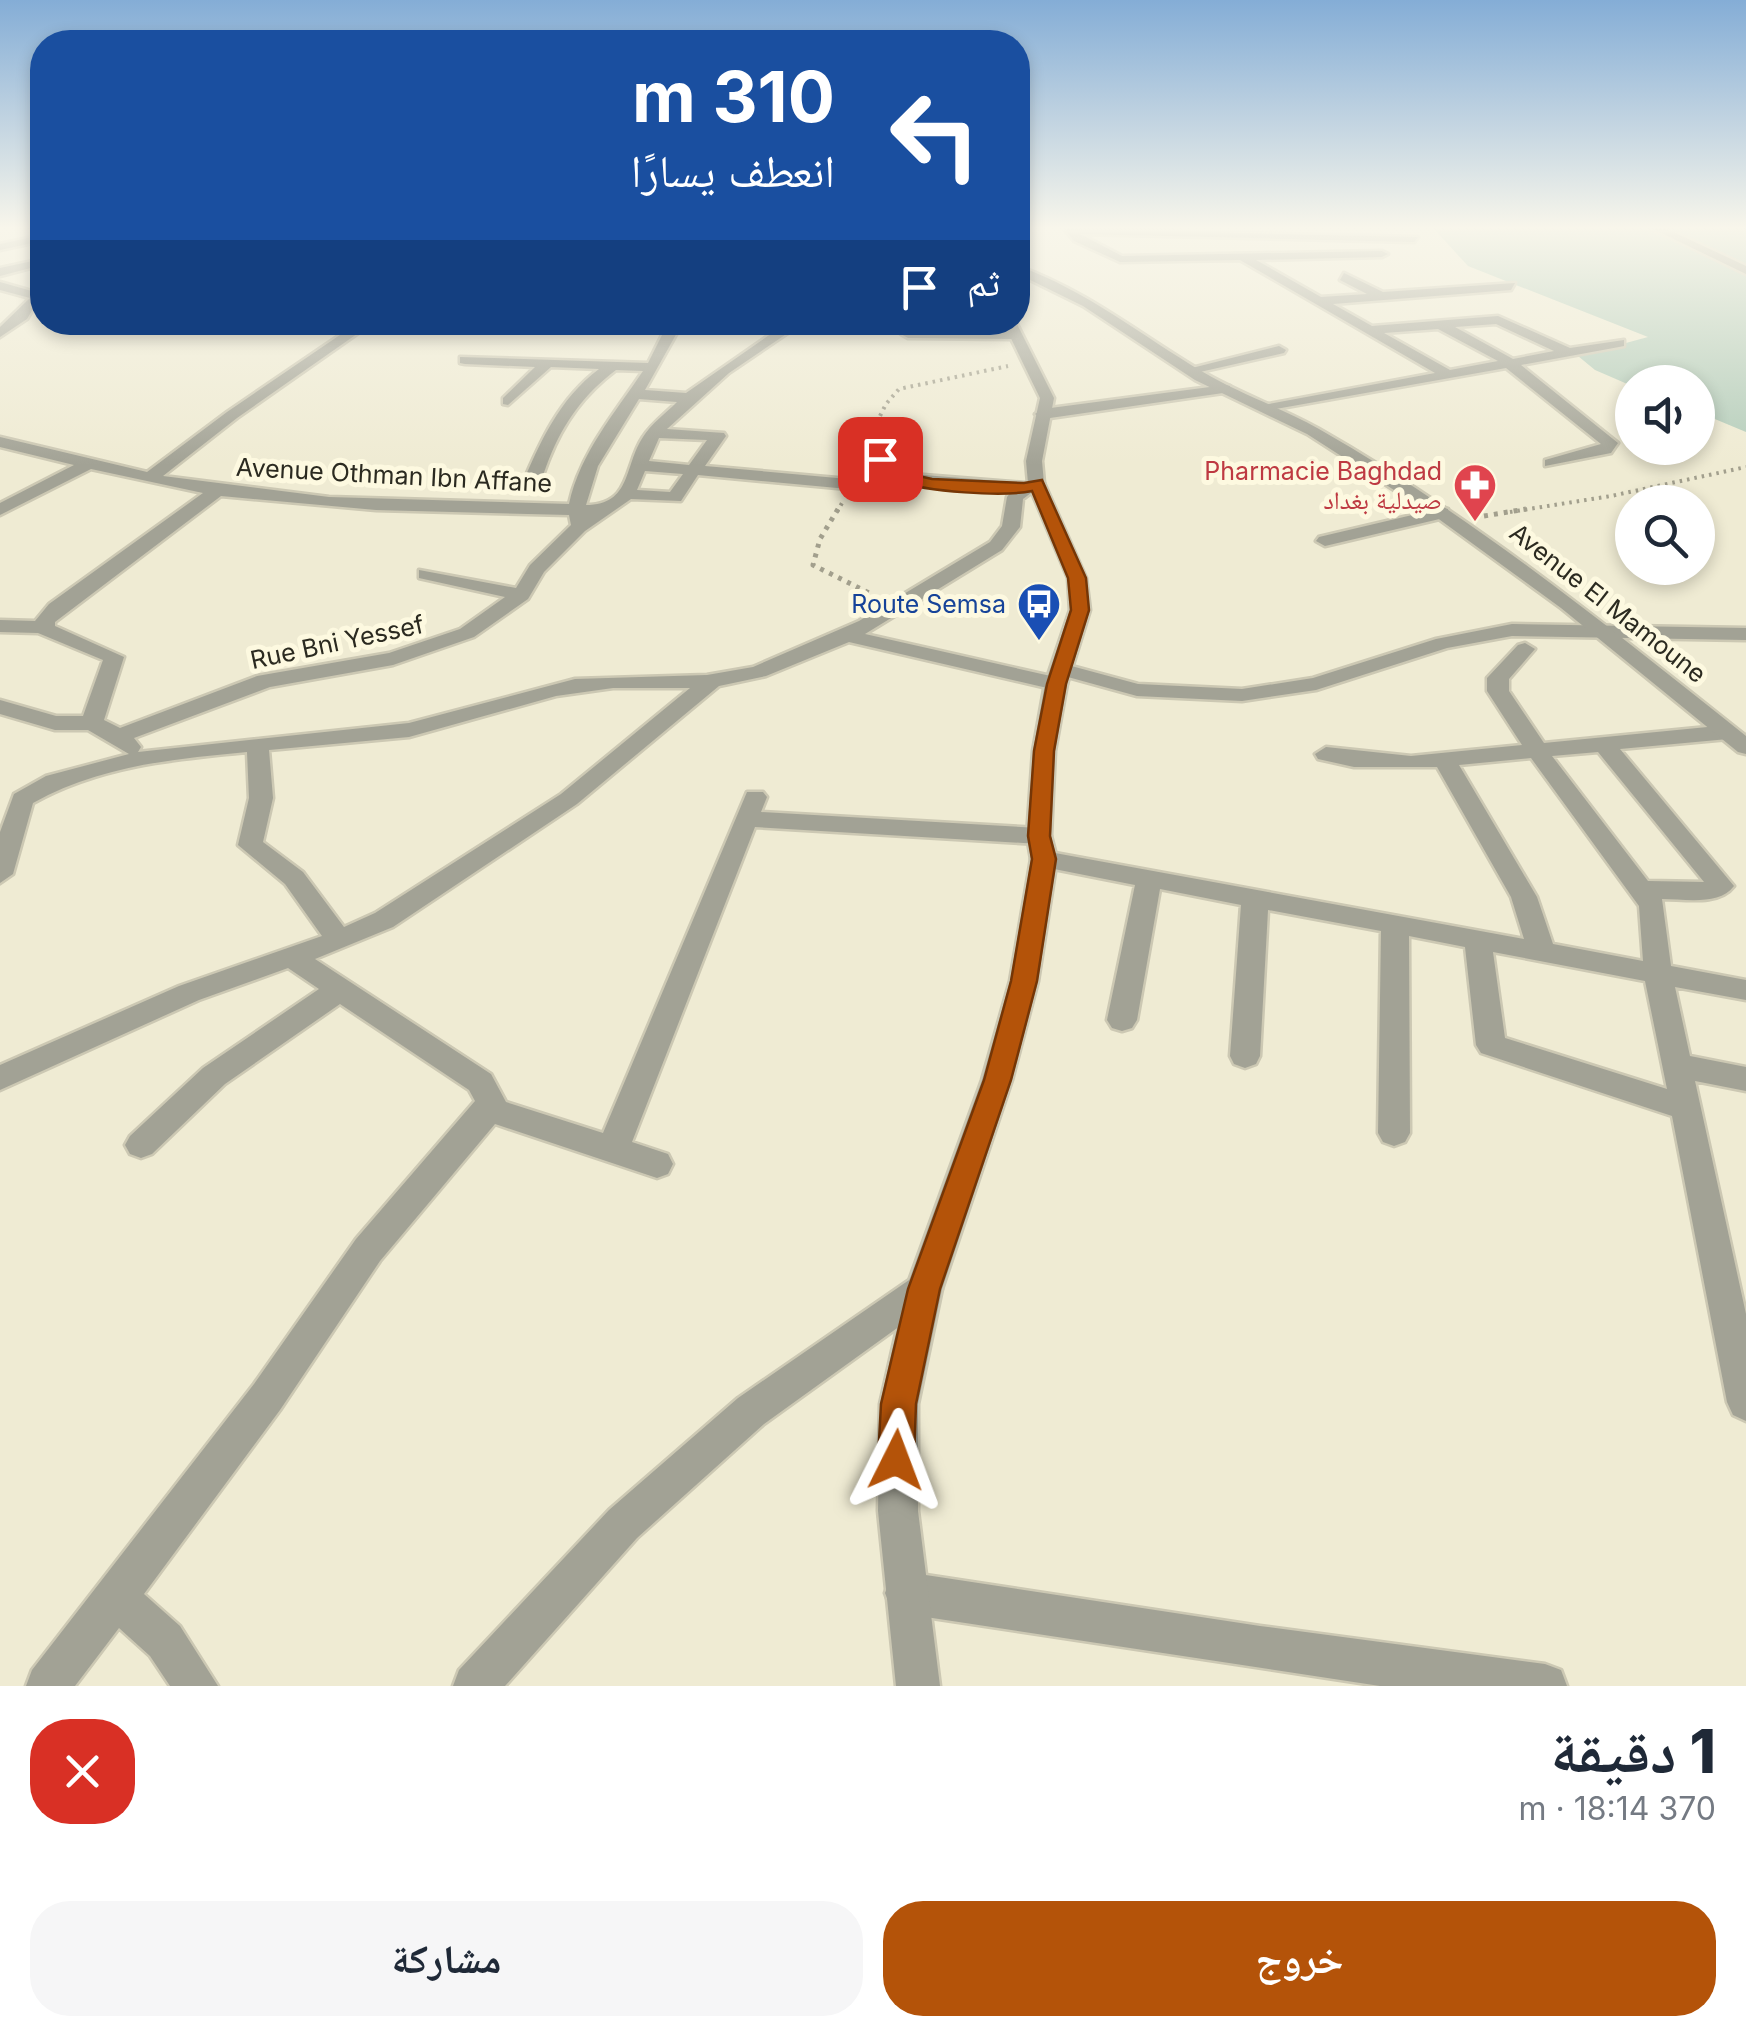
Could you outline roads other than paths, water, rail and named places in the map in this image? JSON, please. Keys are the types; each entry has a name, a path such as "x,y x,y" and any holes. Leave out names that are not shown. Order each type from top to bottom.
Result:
{"street":[{"path":"0,334 30,308"},
{"name":"Avenue El Mamoune","path":"1094,308 1191,370 1269,408 1447,516 1740,740"},
{"path":"1332,308 1447,374"},
{"path":"1405,308 1510,363 1610,443 1605,450 1551,462"},
{"path":"1370,330 1498,320 1568,352"},
{"path":"150,478 232,415 349,335"},
{"path":"577,518 610,428 653,367 666,335"},
{"name":"Rue Bni Yessef","path":"119,736 265,681 429,650 468,633 522,595 577,518 611,510 626,494 654,434 689,398 778,335"},
{"path":"918,1686 898,1512 899,1404 924,1289 998,1080 1024,981 1042,847 1044,751 1080,610 1077,578 1031,486 1047,398 1034,365 1016,335"},
{"path":"1269,408 1619,342"},
{"path":"1191,370 1279,350"},
{"path":"465,360 653,367"},
{"path":"508,400 546,364"},
{"path":"529,487 556,422 573,397 612,366"},
{"path":"1042,414 1225,389"},
{"path":"636,394 689,398"},
{"path":"626,494 673,498 717,436 654,434"},
{"name":"Avenue Othman Ibn Affane","path":"0,442 217,490 577,518"},
{"path":"863,451 863,456 891,464 906,479 1031,486"},
{"path":"0,510 90,463"},
{"path":"637,465 848,484"},
{"path":"0,874 9,806 52,784 137,760 389,733 599,682 712,681 772,666 897,607 996,546 1011,528 1015,497 1031,486"},
{"path":"44,626 56,608 217,490"},
{"path":"1325,541 1447,516"},
{"path":"426,574 522,595"},
{"path":"0,626 44,626 114,657 92,723"},
{"path":"844,635 1060,677 1138,690 1203,695 1259,694 1342,677 1408,653 1486,634 1545,628 1746,634"},
{"path":"1525,649 1498,678 1498,691 1536,752 1652,906 1658,975 1746,1402"},
{"path":"0,1078 159,1006 288,955 339,940 406,907 569,799 712,681"},
{"path":"0,707 55,723 92,723 119,736 137,760"},
{"path":"1326,754 1385,763 1740,740"},
{"path":"257,745 261,793 251,846 294,878 339,940"},
{"path":"1605,746 1722,886 1709,891 1643,890"},
{"path":"1444,759 1524,898 1542,952"},
{"path":"612,1149 751,808 1042,847 1149,879 1746,990"},
{"path":"1122,1020 1149,879"},
{"path":"1245,1056 1255,900"},
{"path":"1394,1133 1396,926"},
{"path":"1478,942 1488,1038 1495,1048 1686,1108"},
{"path":"48,1686 267,1397 368,1250 489,1109 490,1100 480,1082 288,955"},
{"path":"141,1145 214,1076 338,990"},
{"path":"1676,1065 1746,1079"},
{"path":"489,1109 657,1164"},
{"path":"475,1686 637,1511 750,1411 924,1289"},
{"path":"906,1592 1260,1648 1545,1686"},
{"path":"116,1598 165,1641 196,1686"}],"place":[{"name":"Pharmacie Baghdad صيدلية بغداد","path":"1475,523"},
{"name":"Route Semsa","path":"1039,642"}]}
